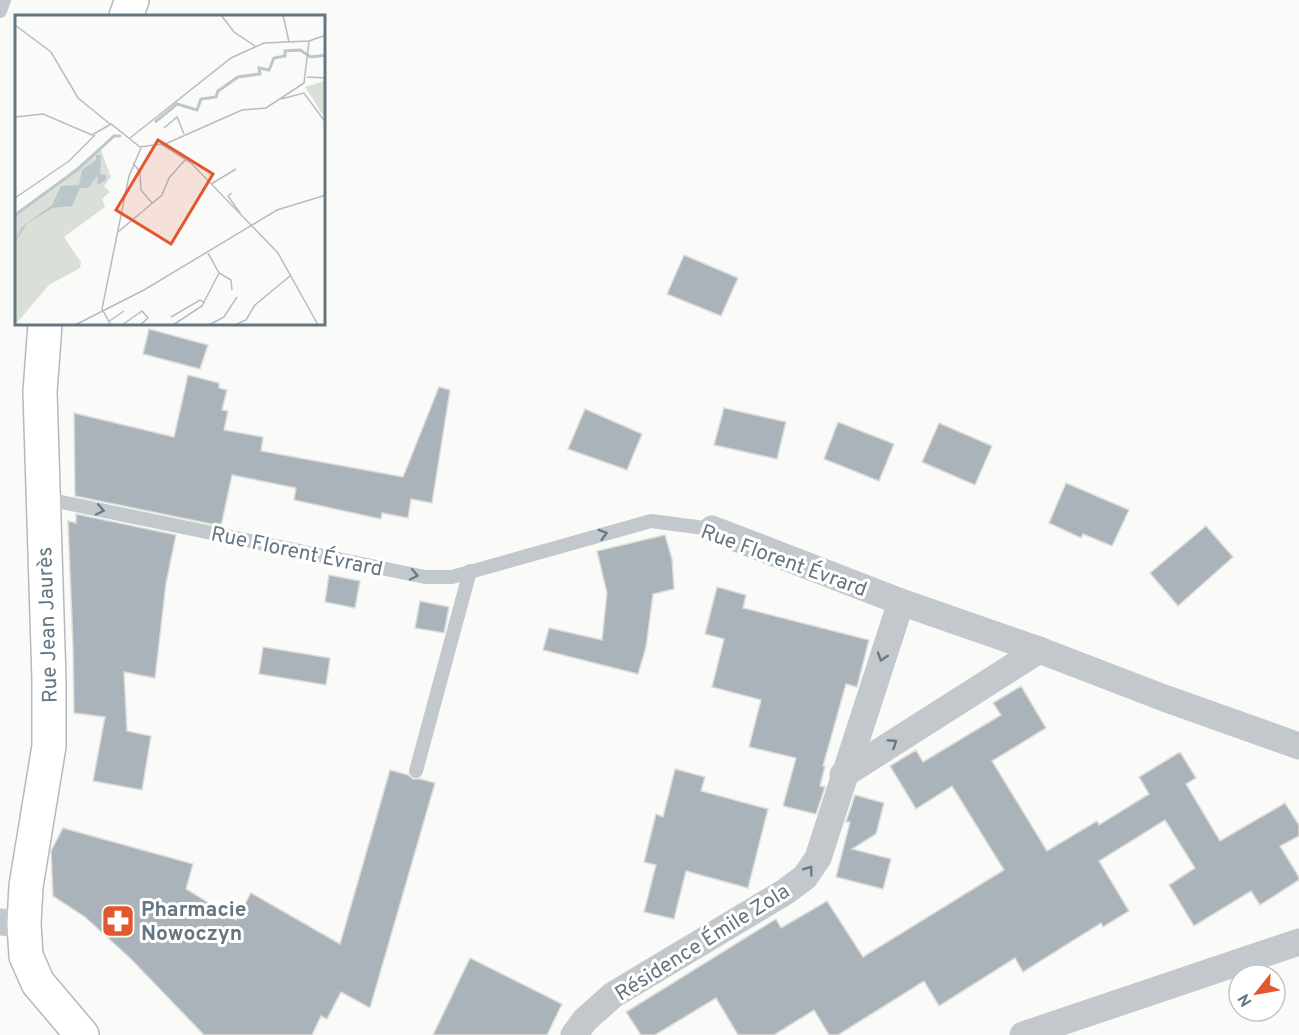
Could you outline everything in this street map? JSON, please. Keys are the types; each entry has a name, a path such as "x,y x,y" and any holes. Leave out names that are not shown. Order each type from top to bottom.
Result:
{"main road":[{"path":"126,15 132,0"},
{"name":"Rue Jean Jaurès","path":"45,326 40,392 49,656 49,746 26,886 12,923 38,983 82,1035"}],"street":[{"name":"Rue Florent Évrard","path":"712,529 901,602 1299,746"},
{"name":"Résidence Émile Zola","path":"574,1035 585,1020 613,995 785,892 805,877 818,858 843,775 901,602"},
{"path":"843,775 1038,650"},
{"path":"1029,1034 1299,942"}],"lane":[{"path":"0,11 4,0"},
{"name":"Rue Florent Évrard","path":"42,498 425,577 452,577 651,521 712,529"},
{"path":"416,771 470,571"}],"building":[{"path":"684,255 738,278 721,316 667,294"},
{"path":"149,329 208,345 200,369 143,354"},
{"path":"188,375 219,383 219,388 227,390 222,410 228,411 224,430 263,437 261,451 403,477 439,387 450,390 432,503 411,499 408,518 382,513 381,519 294,500 296,488 232,475 221,526 75,496 74,413 174,437"},
{"path":"724,408 786,422 777,459 714,445"},
{"path":"585,409 642,434 627,470 568,449"},
{"path":"838,422 894,444 879,481 824,459"},
{"path":"939,423 992,446 975,485 922,462"},
{"path":"1066,483 1129,510 1112,546 1083,534 1081,538 1049,523"},
{"path":"76,514 176,535 166,583 155,678 124,672 127,731 151,736 142,790 93,781 105,717 74,713 68,521 76,523"},
{"path":"1206,526 1233,557 1178,606 1150,573"},
{"path":"665,535 672,559 674,589 653,594 646,647 638,674 543,650 549,628 602,640 607,593 597,551"},
{"path":"329,575 360,581 355,608 325,602"},
{"path":"717,587 746,595 743,608 869,640 857,687 846,684 823,766 825,766 820,786 825,787 816,814 783,806 796,758 749,747 761,700 712,687 724,639 705,634"},
{"path":"420,601 449,607 444,633 415,628"},
{"path":"263,647 330,658 326,685 259,674"},
{"path":"1021,686 1046,728 992,761 1047,851 1097,821 1099,825 1149,794 1139,777 1180,752 1196,778 1186,784 1220,841 1285,803 1299,825 1299,836 1280,846 1299,880 1260,905 1251,891 1194,926 1169,885 1195,868 1165,820 1099,861 1129,911 1103,927 1101,923 1023,972 1015,958 939,1006 924,981 838,1035 829,1035 814,1010 774,1035 738,1035 716,998 655,1035 641,1035 626,1012 776,919 781,928 827,901 863,957 1004,870 952,786 916,809 890,766 916,750 923,762 1001,715 993,703"},
{"path":"675,769 705,777 701,791 768,809 748,888 686,871 674,919 644,912 656,865 644,862 656,814 663,817"},
{"path":"390,770 408,775 413,779 435,783 370,1008 341,992 327,1019 321,1016 312,1035 204,1035 131,959 85,917 53,896 51,851 63,828 193,864 186,889 236,920 251,893 340,944"},
{"path":"855,795 884,803 876,834 852,849 891,859 883,889 836,877 850,822 846,822"},
{"path":"470,958 562,1004 547,1035 433,1035"}],"place":[{"name":"Pharmacie Nowoczyn","path":"118,921"}]}
